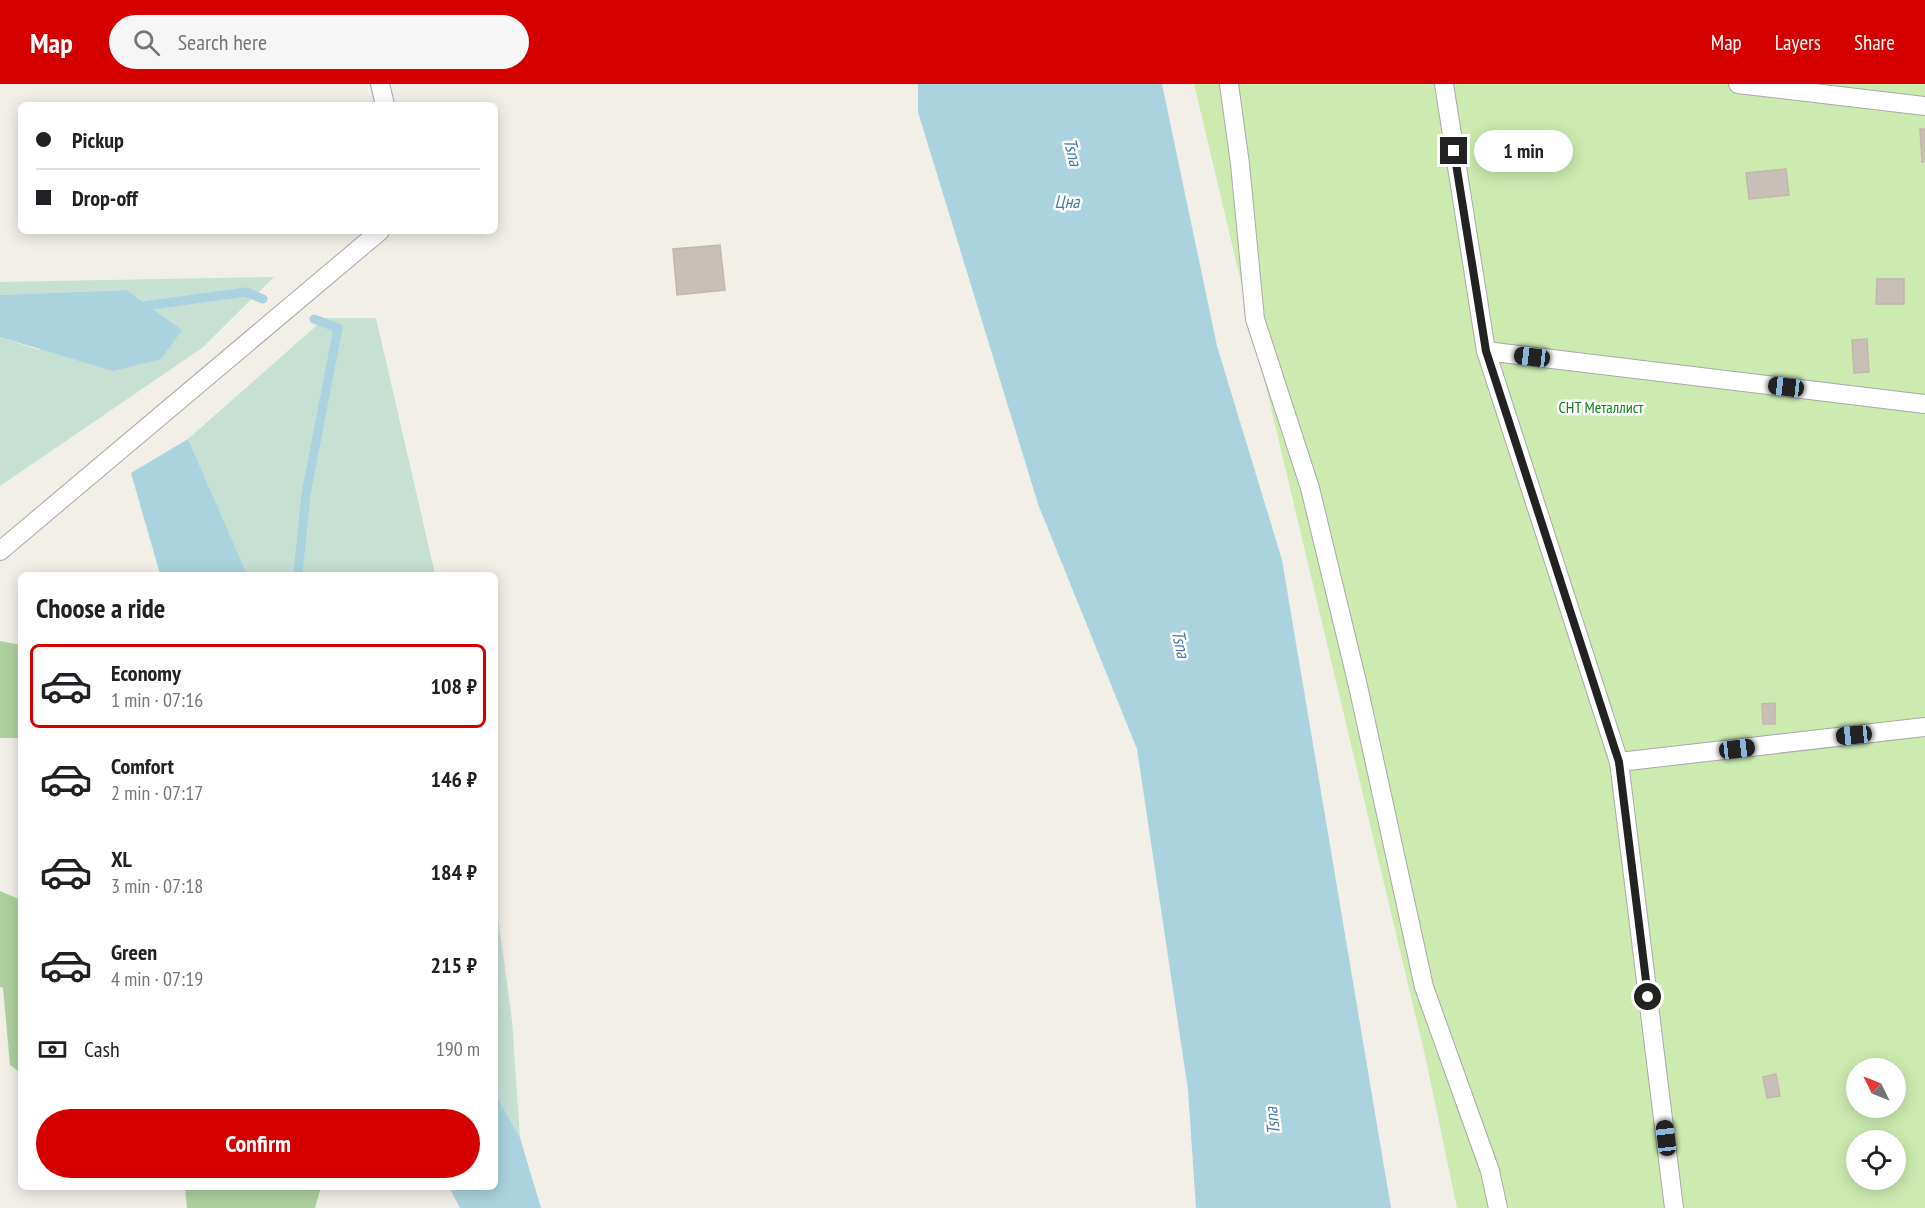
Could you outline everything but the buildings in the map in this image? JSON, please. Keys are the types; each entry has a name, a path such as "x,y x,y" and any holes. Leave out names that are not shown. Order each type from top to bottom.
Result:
{"lane":[{"path":"380,84 384,102"},
{"path":"1229,84 1240,164 1255,319 1310,488 1358,686 1424,987 1490,1171 1498,1208"},
{"path":"1444,84 1486,351 1619,762 1674,1208"},
{"path":"1738,84 1925,106"},
{"path":"0,551 376,234"},
{"path":"1486,351 1925,404"},
{"path":"1619,762 1925,727"}],"green space":[{"name":"СНТ Металлист","path":"1194,84 1925,84 1925,1208 1457,1208 1426,1060"},
{"path":"274,277 202,348 0,486 0,337 39,350 126,290 0,295 0,282"},
{"path":"325,318 376,318 435,572 246,572 188,439"},
{"path":"0,641 18,644 18,738 0,738"},
{"path":"0,891 18,899 18,1071 10,1065 3,988 0,987"},
{"path":"498,916 512,1021 520,1138 498,1098"},
{"path":"185,1190 320,1190 315,1208 187,1208"}],"water":[{"name":"Цна","path":"918,84 1162,84 1217,346 1282,560 1391,1208 1196,1208 1188,1090 1137,749 1038,504 918,112"},
{"path":"126,290 182,330 161,359 113,371 0,337 0,295"},
{"path":"188,439 246,572 159,572 131,473"},
{"path":"498,1098 520,1138 541,1208 460,1208 451,1190 498,1190"}],"waterway":[{"path":"136,307 246,292 263,299"},
{"path":"298,572 306,494 338,328 314,319"}],"route":[{"path":"1454,151 1486,351 1619,762 1648,997"}],"water label":[{"name":"Tsna","path":"1073,152"},
{"name":"Tsna","path":"1181,644"},
{"name":"Tsna","path":"1272,1121"}]}
